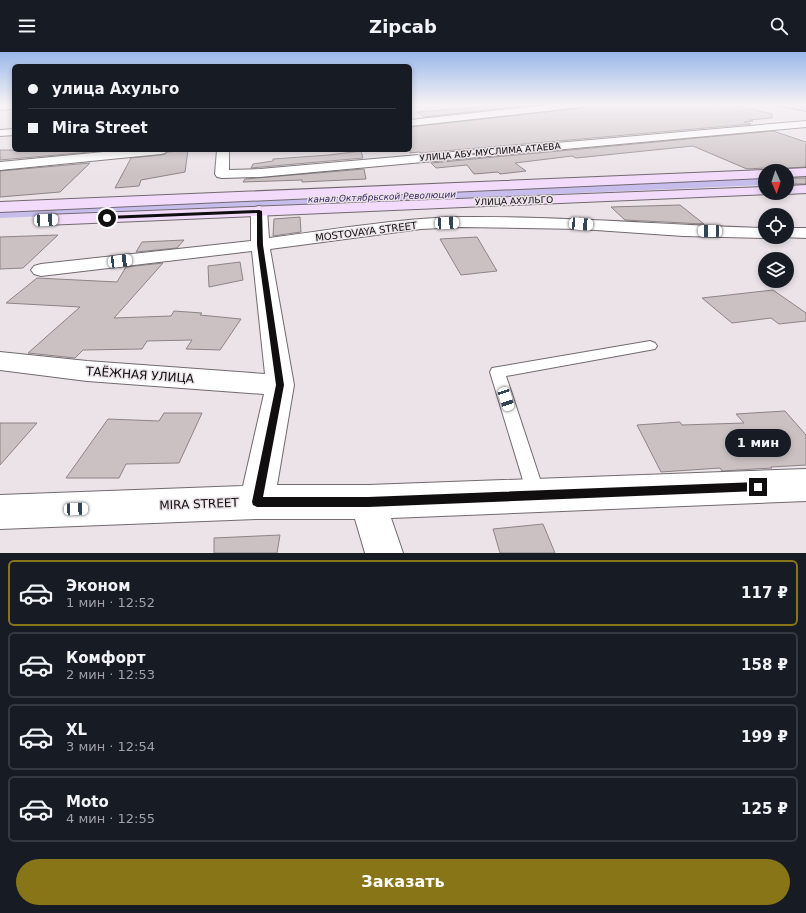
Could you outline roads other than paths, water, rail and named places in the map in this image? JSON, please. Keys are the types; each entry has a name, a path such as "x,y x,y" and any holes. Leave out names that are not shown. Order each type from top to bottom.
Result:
{"main road":[{"path":"794,173 806,172"},
{"path":"0,207 758,174"},
{"path":"794,190 806,189"},
{"name":"УЛИЦА АХУЛЬГО","path":"31,221 758,190"}],"street":[{"name":"УЛИЦА АБУ-МУСЛИМА АТАЕВА","path":"223,152 222,174 260,173 768,127"},
{"path":"0,133 12,132"},
{"path":"0,166 142,152"},
{"path":"257,502 280,385 260,245 259,211"},
{"name":"MOSTOVAYA STREET","path":"42,270 260,245 421,224 461,222 581,224 683,231 758,233"},
{"path":"794,233 806,234"},
{"name":"ТАЁЖНАЯ УЛИЦА","path":"0,361 87,371 280,385"},
{"name":"MIRA STREET","path":"0,512 257,502 368,502 806,485"},
{"path":"368,502 384,553"}],"lane":[{"path":"537,495 497,372 650,346"}],"waterway":[{"name":"канал Октябрьской Революции","path":"0,213 758,181"}]}
